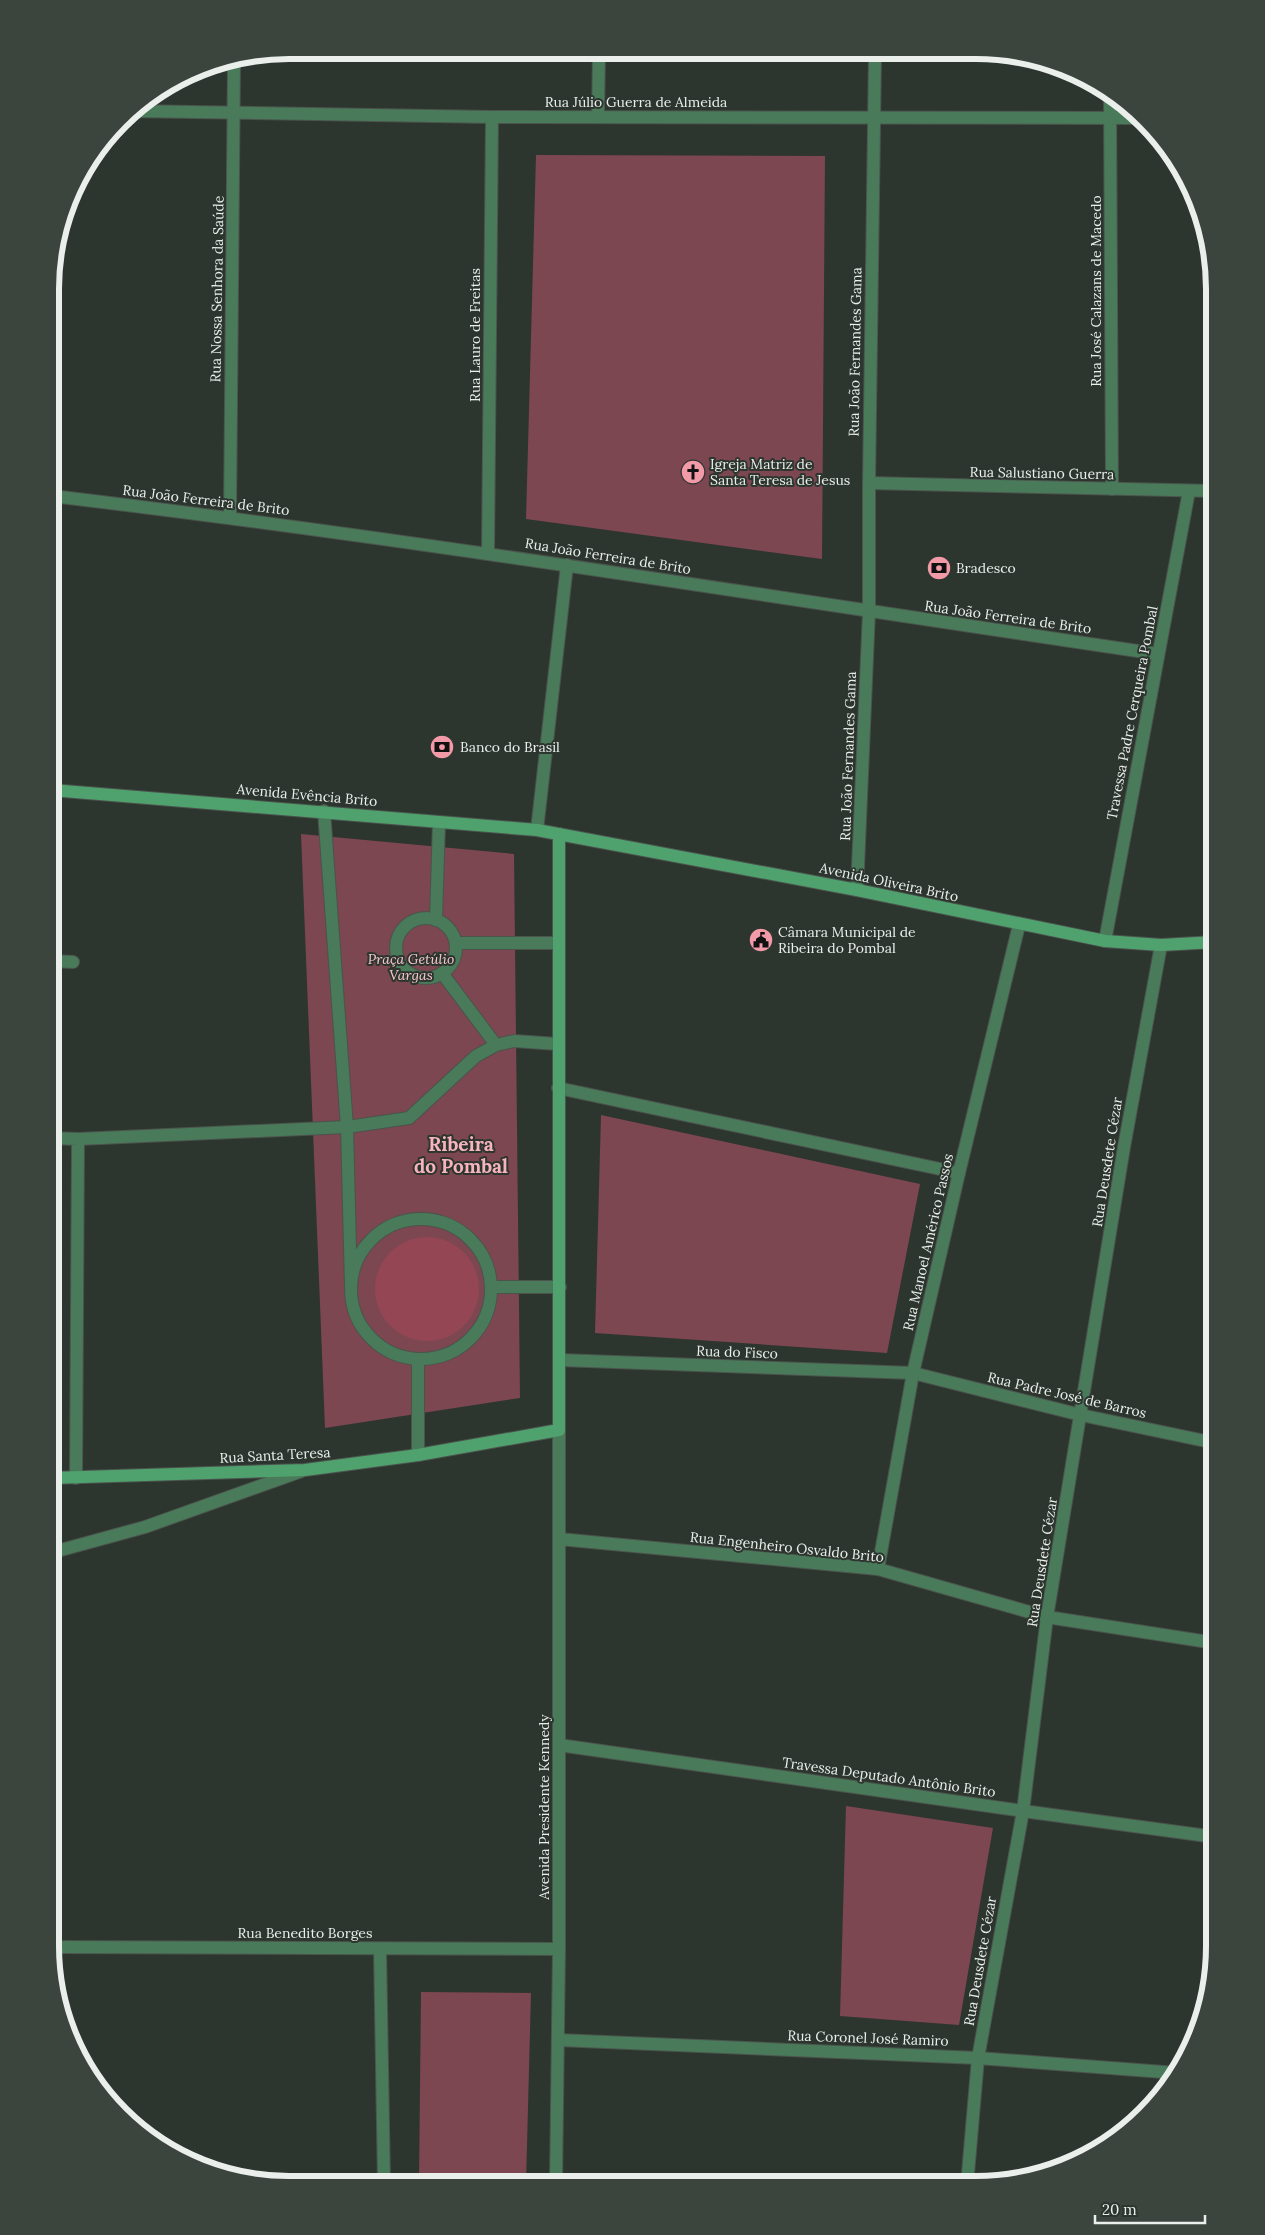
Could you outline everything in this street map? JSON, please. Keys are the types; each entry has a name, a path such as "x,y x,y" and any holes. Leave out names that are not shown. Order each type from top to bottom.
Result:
{"main road":[{"name":"Avenida Evência Brito","path":"59,791 324,811 536,830 559,834"},
{"name":"Avenida Oliveira Brito","path":"559,834 857,890 1019,925 1105,941 1160,945 1206,942"},
{"path":"559,834 559,1430"},
{"name":"Rua Santa Teresa","path":"59,1478 305,1470 418,1455 559,1430"}],"street":[{"path":"598,116 599,59"},
{"name":"Rua João Fernandes Gama","path":"857,890 869,611 875,59"},
{"name":"Rua Nossa Senhora da Saúde","path":"230,517 234,66"},
{"name":"Rua José Calazans de Macedo","path":"1110,102 1112,489"},
{"name":"Rua Júlio Guerra de Almeida","path":"143,111 492,116 1130,118"},
{"name":"Rua Lauro de Freitas","path":"488,553 492,116"},
{"name":"Rua Salustiano Guerra","path":"869,483 1206,491"},
{"name":"Travessa Padre Cerqueira Pombal","path":"1105,941 1189,491"},
{"name":"Rua João Ferreira de Brito","path":"59,497 230,517 488,553 1158,654"},
{"path":"536,830 567,565"},
{"path":"324,811 347,1127 351,1287 354,1308 363,1328 384,1347 396,1354 418,1359 441,1356 462,1346 478,1330 489,1310 492,1287 488,1266 478,1247 462,1232 442,1222 422,1218 400,1222 380,1232 365,1247 355,1266 351,1287"},
{"path":"436,920 439,822"},
{"path":"427,918 445,925 452,933 456,943 454,960 442,973 423,978 405,970 396,952 400,932 417,920 427,918"},
{"name":"Rua Manoel Américo Passos","path":"878,1569 913,1374 958,1173 1019,925"},
{"path":"456,943 558,943"},
{"name":"Rua Deusdete Cézar","path":"968,2176 978,2058 1023,1811 1047,1617 1124,1147 1160,945"},
{"path":"59,962 73,962"},
{"path":"442,973 496,1045"},
{"path":"59,1138 347,1127 410,1118 476,1056 496,1045 514,1041 558,1044"},
{"path":"558,1088 958,1173"},
{"path":"76,1478 78,1139"},
{"path":"492,1287 560,1287"},
{"path":"418,1359 418,1455"},
{"name":"Rua do Fisco","path":"560,1360 913,1374"},
{"name":"Rua Padre José de Barros","path":"913,1374 1081,1415 1206,1441"},
{"name":"Avenida Presidente Kennedy","path":"556,2176 559,1950 559,1430"},
{"path":"59,1551 145,1528 305,1470"},
{"name":"Rua Engenheiro Osvaldo Brito","path":"559,1539 878,1569 1047,1617 1206,1642"},
{"name":"Travessa Deputado Antônio Brito","path":"559,1744 1206,1836"},
{"name":"Rua Benedito Borges","path":"59,1947 559,1950"},
{"path":"380,1949 384,2176"},
{"name":"Rua Coronel José Ramiro","path":"558,2040 978,2058 1169,2072"}],"green space":[{"path":"536,155 825,156 822,559 526,519"},
{"name":"Praça Getúlio Vargas","path":"301,834 514,854 520,1398 325,1428"},
{"path":"601,1115 920,1184 887,1353 595,1333"},
{"path":"846,1806 993,1828 959,2025 840,2016"},
{"path":"421,1992 531,1993 526,2176 419,2176"}],"shaded area":[{"path":"427,1237 447,1241 456,1246 470,1260 475,1269 479,1289 475,1309 470,1318 456,1332 447,1337 427,1341 407,1337 398,1332 384,1318 379,1309 375,1289 379,1269 384,1260 398,1246 407,1241"}],"place":[{"name":"Igreja Matriz de Santa Teresa de Jesus","path":"693,472"},
{"name":"Bradesco","path":"939,568"},
{"name":"Banco do Brasil","path":"442,747"},
{"name":"Câmara Municipal de Ribeira do Pombal","path":"761,940"}],"district":[{"name":"Ribeira do Pombal","path":"461,1155"}]}
